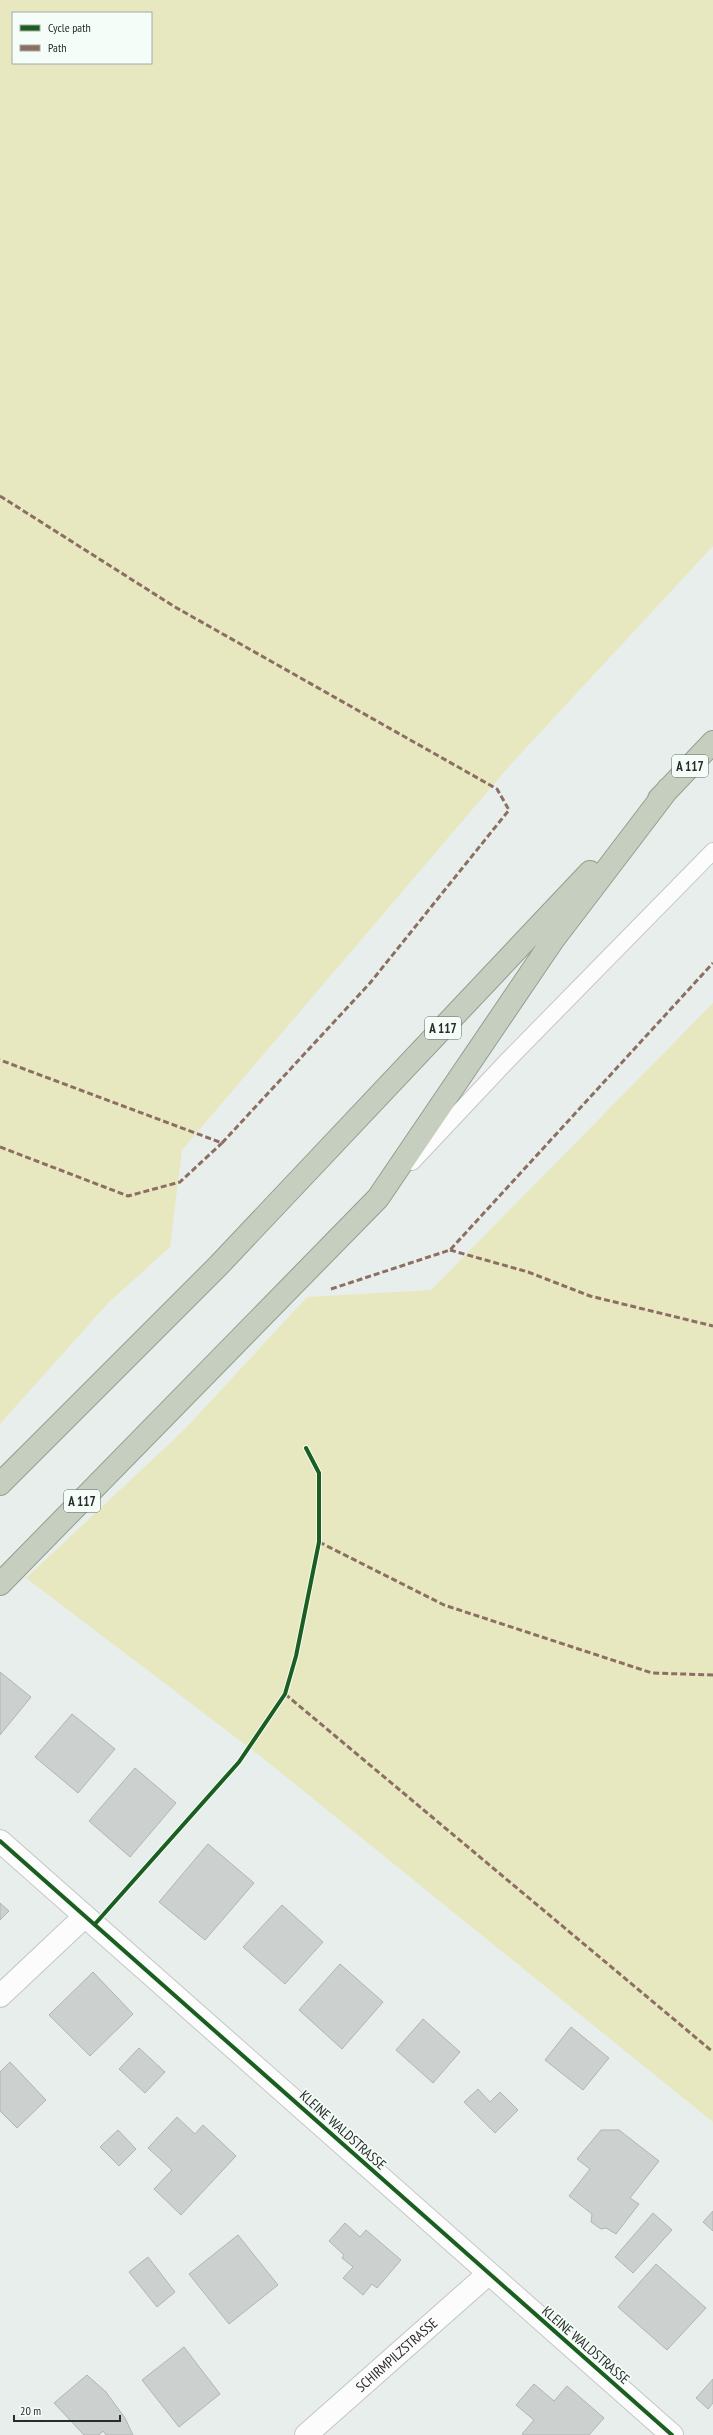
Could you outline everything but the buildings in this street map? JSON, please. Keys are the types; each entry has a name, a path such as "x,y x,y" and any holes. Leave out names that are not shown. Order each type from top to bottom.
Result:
{"highway":[{"name":"A 117","path":"0,1484 218,1266 713,742"},
{"name":"A 117","path":"0,1584 165,1418 378,1198 553,940 668,789"}],"street":[{"name":"KLEINE WALDSTRASSE","path":"0,1841 488,2274 672,2435"},
{"path":"0,1996 85,1916"},
{"name":"SCHIRMPILZSTRASSE","path":"306,2435 488,2274"}],"lane":[{"path":"378,1198 513,1054 713,851"}],"green space":[{"path":"0,0 713,0 713,546 512,763 182,1150 170,1247 108,1303 0,1424"},
{"path":"713,1003 713,2122 259,1755 26,1578 184,1430 307,1297 431,1290"}],"marked path":[{"path":"0,496 175,607 497,789 509,810 370,983 222,1143 0,1060"},
{"path":"331,1289 450,1250 713,963"},
{"path":"0,1147 128,1196 180,1182 222,1143"},
{"path":"450,1250 528,1272 590,1296 713,1326"},
{"path":"319,1542 444,1605 652,1673 713,1675"},
{"path":"285,1694 713,2052"}],"cycle path":[{"path":"95,1924 239,1762 285,1694 296,1656 319,1542 319,1473 306,1448"},
{"path":"0,1841 672,2435"}]}
